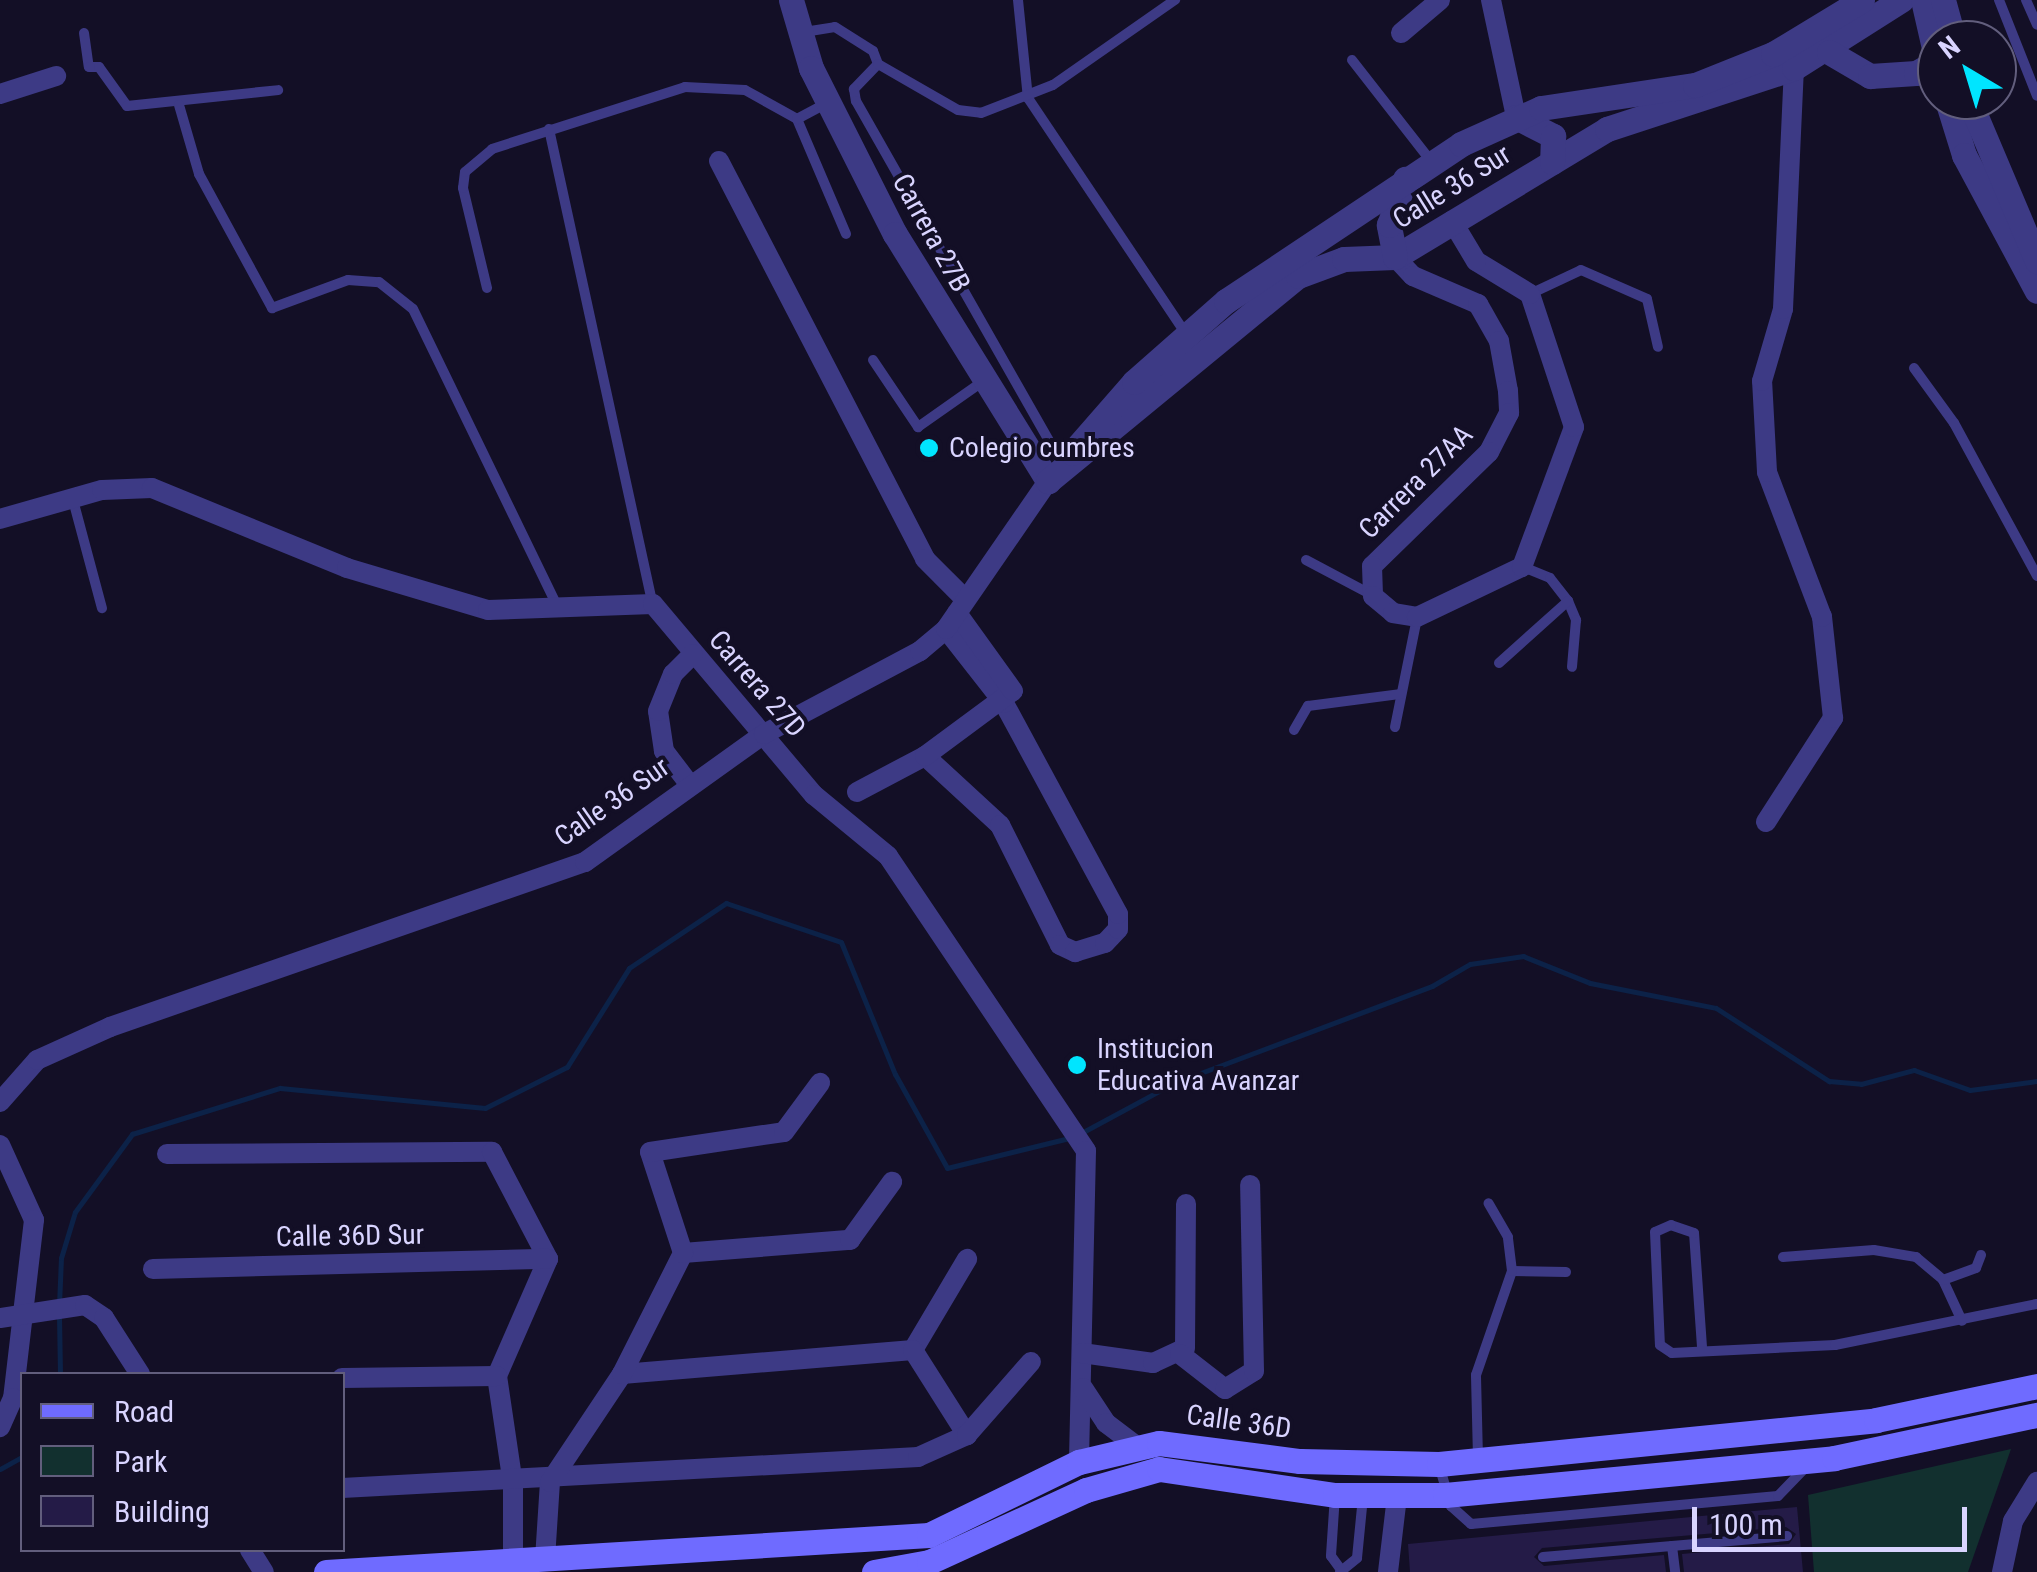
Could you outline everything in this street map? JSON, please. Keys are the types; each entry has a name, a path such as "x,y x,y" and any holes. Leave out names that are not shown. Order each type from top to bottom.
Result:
{"main road":[{"name":"Calle 36D","path":"326,1572 930,1534 1079,1462 1136,1446 1201,1442 1300,1461 1439,1464 1876,1420 2037,1386"},
{"name":"Calle 36D","path":"887,1571 929,1567 1138,1472 1254,1479 1335,1494 1444,1495 1812,1460 2037,1415"}],"street":[{"name":"Carrera 27B","path":"791,0 828,103 982,382 1056,473"},
{"path":"1401,33 1440,0"},
{"path":"1490,0 1516,117 1553,136 1552,162"},
{"name":"Calle 36 Sur","path":"1056,473 1298,276 1344,259 1395,257 1607,129 1794,68 1830,52 1901,0"},
{"name":"Calle 36 Sur","path":"0,1102 37,1060 110,1026 585,862 764,734 891,668 956,614 1088,428 1186,334 1431,161 1516,117 1695,85 1773,54 1849,4"},
{"path":"1830,52 1870,76 1917,72"},
{"path":"1766,822 1833,718 1822,617 1767,472 1762,381 1783,309 1794,68"},
{"path":"0,94 56,76"},
{"path":"1953,120 1964,155 2035,278"},
{"path":"1976,120 2035,278"},
{"path":"719,161 925,559 1118,914 1118,930 1106,943 1089,952 1060,945 1000,824 926,756"},
{"path":"1395,257 1389,225 1405,179"},
{"path":"1372,596 1393,613 1417,617 1522,566 1574,427 1530,294 1476,261 1452,221"},
{"name":"Carrera 27AA","path":"1372,596 1376,558 1489,452 1509,413 1491,321 1478,304 1413,276 1395,257"},
{"path":"0,520 74,500 152,488 427,595 488,610 653,604"},
{"name":"Carrera 27D","path":"653,604 814,795 888,856 915,890 976,998 1086,1152 1079,1462"},
{"path":"690,785 664,751 658,711 673,674 694,654"},
{"path":"857,792 926,756 1004,703"},
{"path":"551,1559 550,1482 622,1374 684,1252 650,1152 784,1132 820,1083"},
{"path":"0,1145 34,1220 16,1319 13,1398 0,1427"},
{"path":"167,1154 492,1152 548,1259 497,1376 513,1484 513,1561"},
{"path":"684,1252 850,1240 892,1182"},
{"path":"1180,1354 1224,1389 1254,1371 1250,1184"},
{"path":"1180,1354 1189,1331 1186,1204"},
{"path":"912,1350 967,1258"},
{"name":"Calle 36D Sur","path":"154,1269 548,1259"},
{"path":"16,1319 85,1305 104,1318 139,1372"},
{"path":"622,1374 912,1350"},
{"path":"912,1350 967,1435"},
{"path":"1082,1353 1153,1363 1180,1354"},
{"path":"345,1488 513,1484 918,1457 967,1435 1030,1362"},
{"path":"345,1378 497,1376"},
{"path":"1083,1388 1106,1423 1136,1446"},
{"path":"2002,1572 2014,1521 2037,1482"},
{"path":"1388,1572 1396,1496"}],"lane":[{"path":"1018,0 1028,98 1186,334"},
{"path":"800,33 852,32 878,64 958,110 980,113 1028,98 1174,0"},
{"path":"1999,0 2037,96"},
{"path":"2026,0 2037,25"},
{"path":"84,33 88,67 110,80 119,103 178,105 278,90"},
{"path":"1352,60 1431,161"},
{"path":"878,64 854,89 856,101 1056,473"},
{"path":"488,288 465,172 492,150 649,95 716,85 760,97 797,119 846,234"},
{"path":"797,119 828,103"},
{"path":"178,105 199,174 270,307 364,280 393,290 414,309 560,610"},
{"path":"550,129 653,604"},
{"path":"1530,294 1582,270 1647,300 1658,347"},
{"path":"874,360 918,427 982,382"},
{"path":"1914,368 1954,423 2037,576"},
{"path":"74,500 102,608"},
{"path":"1306,560 1372,596"},
{"path":"1522,566 1550,578 1568,600 1576,620 1572,667"},
{"path":"1498,663 1568,600"},
{"path":"1395,727 1417,617"},
{"path":"1294,730 1308,706 1401,694"},
{"path":"1478,1458 1476,1374 1512,1271 1508,1237 1488,1203"},
{"path":"1702,1347 1694,1233 1671,1226 1655,1232 1660,1345 1672,1353 1702,1347 1835,1346 2036,1307"},
{"path":"1783,1256 1874,1250 1916,1256 1943,1280 1962,1321"},
{"path":"1943,1280 1976,1268 1982,1255"},
{"path":"1512,1271 1566,1272"},
{"path":"1439,1464 1444,1495"},
{"path":"1335,1494 1332,1556 1341,1571 1357,1558 1364,1496"},
{"path":"1543,1557 1787,1536"},
{"path":"1672,1546 1675,1572"}],"green space":[{"path":"2011,1449 1968,1572 1814,1572 1808,1495"}],"building":[{"path":"1797,1507 1803,1572 1684,1572 1682,1554 1789,1544 1796,1534 1786,1527 1542,1548 1534,1557 1544,1566 1664,1555 1666,1572 1410,1572 1408,1544"}],"waterway":[{"path":"59,1305 61,1258 75,1212 132,1134 280,1088 485,1108 567,1067 629,968 726,903 841,942 895,1074 947,1168 1073,1137"},
{"path":"1083,1132 1174,1083 1432,986 1470,964 1523,956 1590,983 1716,1008 1829,1081 1861,1084 1914,1070 1970,1090 2037,1081"},
{"path":"59,1316 60,1372"},
{"path":"0,1469 20,1458"}],"place":[{"name":"Colegio cumbres","path":"929,448"},
{"name":"Institucion Educativa Avanzar","path":"1077,1065"}]}
